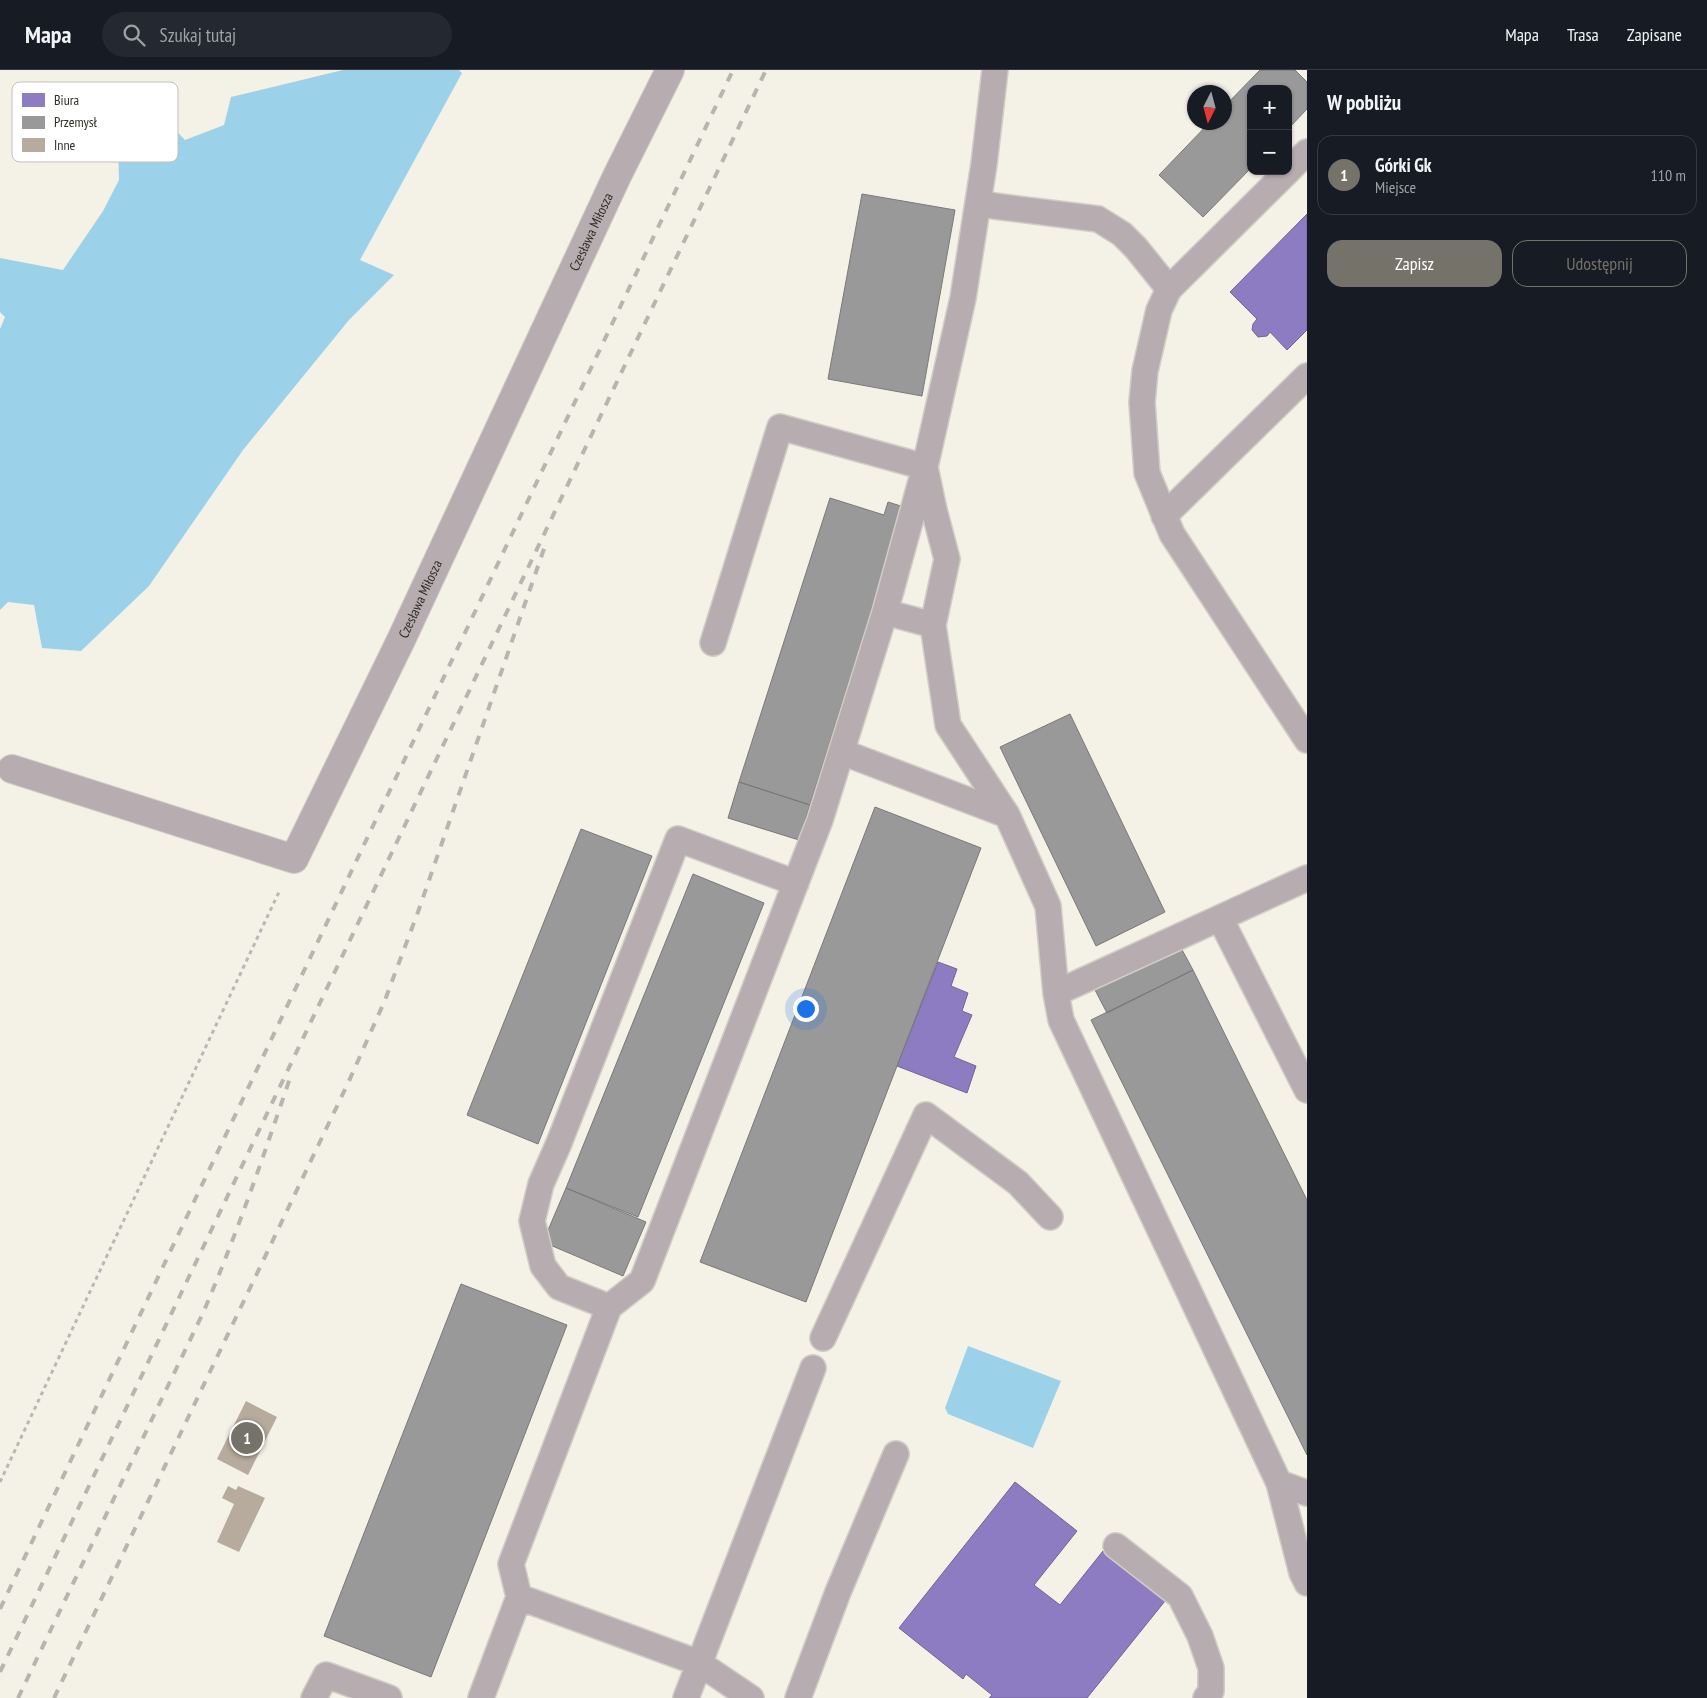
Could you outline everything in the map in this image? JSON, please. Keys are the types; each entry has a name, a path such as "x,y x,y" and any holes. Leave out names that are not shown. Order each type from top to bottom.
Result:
{"street":[{"name":"Czesława Miłosza","path":"294,859 401,640 617,176 670,70"},
{"path":"12,769 294,859"}],"lane":[{"path":"481,1698 518,1597 511,1564 609,1307 642,1281 820,820 842,752 885,612 924,467 963,298 984,164 995,70"},
{"path":"1292,167 1307,152"},
{"path":"1284,175 1169,289 1159,310 1153,330 1145,371 1142,402 1147,473 1172,534 1307,740"},
{"path":"978,202 994,206 1098,219 1122,234 1136,248 1169,289"},
{"path":"1164,516 1307,376"},
{"path":"713,642 780,427 924,467"},
{"path":"924,467 947,559 933,625 948,725 1007,815 1048,906 1056,993 1061,1020 1280,1483 1302,1572 1307,1583"},
{"path":"885,612 933,625"},
{"path":"842,752 1007,815"},
{"path":"609,1307 558,1287 544,1266 532,1221 541,1184 678,839 796,883"},
{"path":"1056,993 1307,878"},
{"path":"1220,918 1307,1090"},
{"path":"823,1338 926,1115 1018,1183 1050,1217"},
{"path":"686,1698 813,1368"},
{"path":"798,1698 838,1592 896,1454"},
{"path":"1280,1483 1307,1493"},
{"path":"1116,1546 1180,1596 1200,1636 1212,1668 1211,1691 1206,1698"},
{"path":"518,1597 699,1663 751,1698"},
{"path":"314,1698 326,1675 389,1698"}],"path":[{"path":"0,1482 294,859"}],"water":[{"path":"343,70 459,70 462,73 360,260 394,275 349,320 243,450 149,586 81,651 42,648 34,605 8,602 0,610 0,329 5,317 0,312 0,258 63,270 103,211 119,180 119,162 178,162 178,133 185,140 224,125 231,97"},
{"path":"968,1346 1061,1381 1033,1448 948,1414 945,1408"}],"building: Biura":[{"path":"1307,214 1307,330 1287,350 1270,332 1267,336 1258,337 1252,330 1253,324 1257,319 1230,292"},
{"path":"938,962 957,969 951,986 968,993 962,1011 972,1015 954,1057 976,1066 967,1093 897,1066"},
{"path":"1015,1482 1077,1531 1034,1585 1060,1605 1103,1551 1165,1601 1087,1698 989,1698 992,1695 966,1674 963,1679 899,1628"}],"building: Przemysł":[{"path":"1260,70 1295,70 1307,82 1307,109 1292,125 1292,85 1247,85 1247,172 1203,217 1159,175 1202,130 1232,130 1232,99"},
{"path":"862,194 955,210 922,396 828,379"},
{"path":"830,498 884,515 888,502 904,507 810,805 739,782"},
{"path":"1070,714 1165,912 1096,946 1000,747"},
{"path":"739,782 810,805 799,840 728,818"},
{"path":"875,807 981,848 806,1302 700,1262"},
{"path":"581,829 652,856 538,1144 467,1115"},
{"path":"693,874 764,903 638,1217 566,1188"},
{"path":"1180,946 1193,970 1107,1013 1094,988"},
{"path":"1193,970 1307,1200 1307,1455 1091,1020"},
{"path":"566,1188 646,1222 623,1276 543,1242"},
{"path":"461,1284 567,1325 431,1677 324,1636"}],"building: Inne":[{"path":"246,1401 277,1417 248,1475 217,1459"},
{"path":"228,1486 236,1490 238,1486 265,1498 239,1552 217,1542 234,1504 222,1498"}],"railway":[{"path":"0,1609 733,70"},
{"path":"0,1672 766,70"},
{"path":"54,1698 349,1081 385,1000 418,912 546,543"},
{"path":"18,1698 203,1313 249,1197 290,1078"}],"place":[{"name":"Górki Gk","path":"247,1438"}]}
